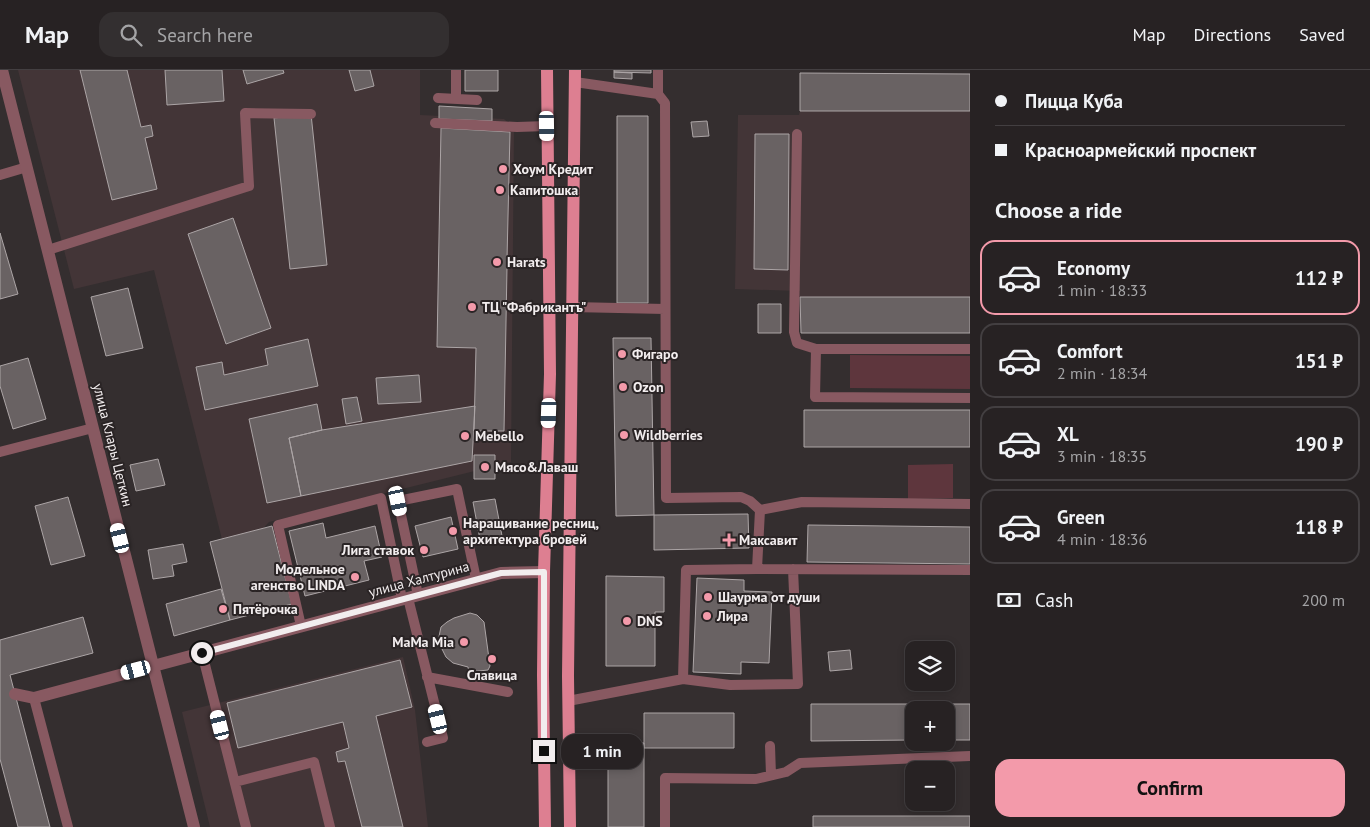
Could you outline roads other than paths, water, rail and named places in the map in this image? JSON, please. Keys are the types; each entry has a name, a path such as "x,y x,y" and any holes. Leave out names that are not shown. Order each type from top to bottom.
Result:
{"main road":[{"path":"545,827 544,572 550,374 547,70"},
{"path":"570,827 568,701 575,76"}],"street":[{"name":"улица Клары Цеткин","path":"2,70 194,827"},
{"name":"улица Халтурина","path":"14,694 34,698 501,573 544,572"}],"lane":[{"path":"456,70 456,99"},
{"path":"658,70 658,94"},
{"path":"575,76 658,94 666,103 666,498 741,497 750,501 760,510"},
{"path":"438,98 476,100"},
{"path":"48,250 249,186 245,113 311,114"},
{"path":"435,123 547,126"},
{"path":"797,134 794,332 797,343 816,349 970,349"},
{"path":"0,175 27,167"},
{"path":"572,307 665,308"},
{"path":"816,349 815,397 970,398"},
{"path":"0,452 93,428"},
{"path":"409,597 398,501 458,489 476,579"},
{"path":"301,626 278,524 381,498 409,597 443,738 427,742"},
{"path":"760,510 802,502 970,504"},
{"path":"757,569 760,510"},
{"path":"568,701 683,679 730,685 798,684 793,569"},
{"path":"683,679 686,570 970,570"},
{"path":"202,653 246,827"},
{"path":"428,676 508,692"},
{"path":"34,698 68,827"},
{"path":"770,746 771,775"},
{"path":"665,827 665,778 756,779 786,772 800,763 970,756"},
{"path":"235,782 314,762 330,827"}],"place":[{"name":"Хоум Кредит","path":"503,169"},
{"name":"Капитошка","path":"500,190"},
{"name":"Harats","path":"497,262"},
{"name":"ТЦ \"Фабрикантъ\"","path":"472,307"},
{"name":"Фигаро","path":"622,354"},
{"name":"Ozon","path":"623,387"},
{"name":"Wildberries","path":"624,435"},
{"name":"Mebello","path":"465,436"},
{"name":"Мясо&Лаваш","path":"485,467"},
{"name":"Наращивание ресниц, архитектура бровей","path":"453,531"},
{"name":"Максавит","path":"729,540"},
{"name":"Лига ставок","path":"424,550"},
{"name":"Модельное агенство LINDA","path":"355,577"},
{"name":"Шаурма от души","path":"708,597"},
{"name":"Пятёрочка","path":"223,609"},
{"name":"Лира","path":"707,616"},
{"name":"DNS","path":"627,621"},
{"name":"MaMa Mia","path":"464,642"},
{"name":"Славица","path":"492,659"}]}
